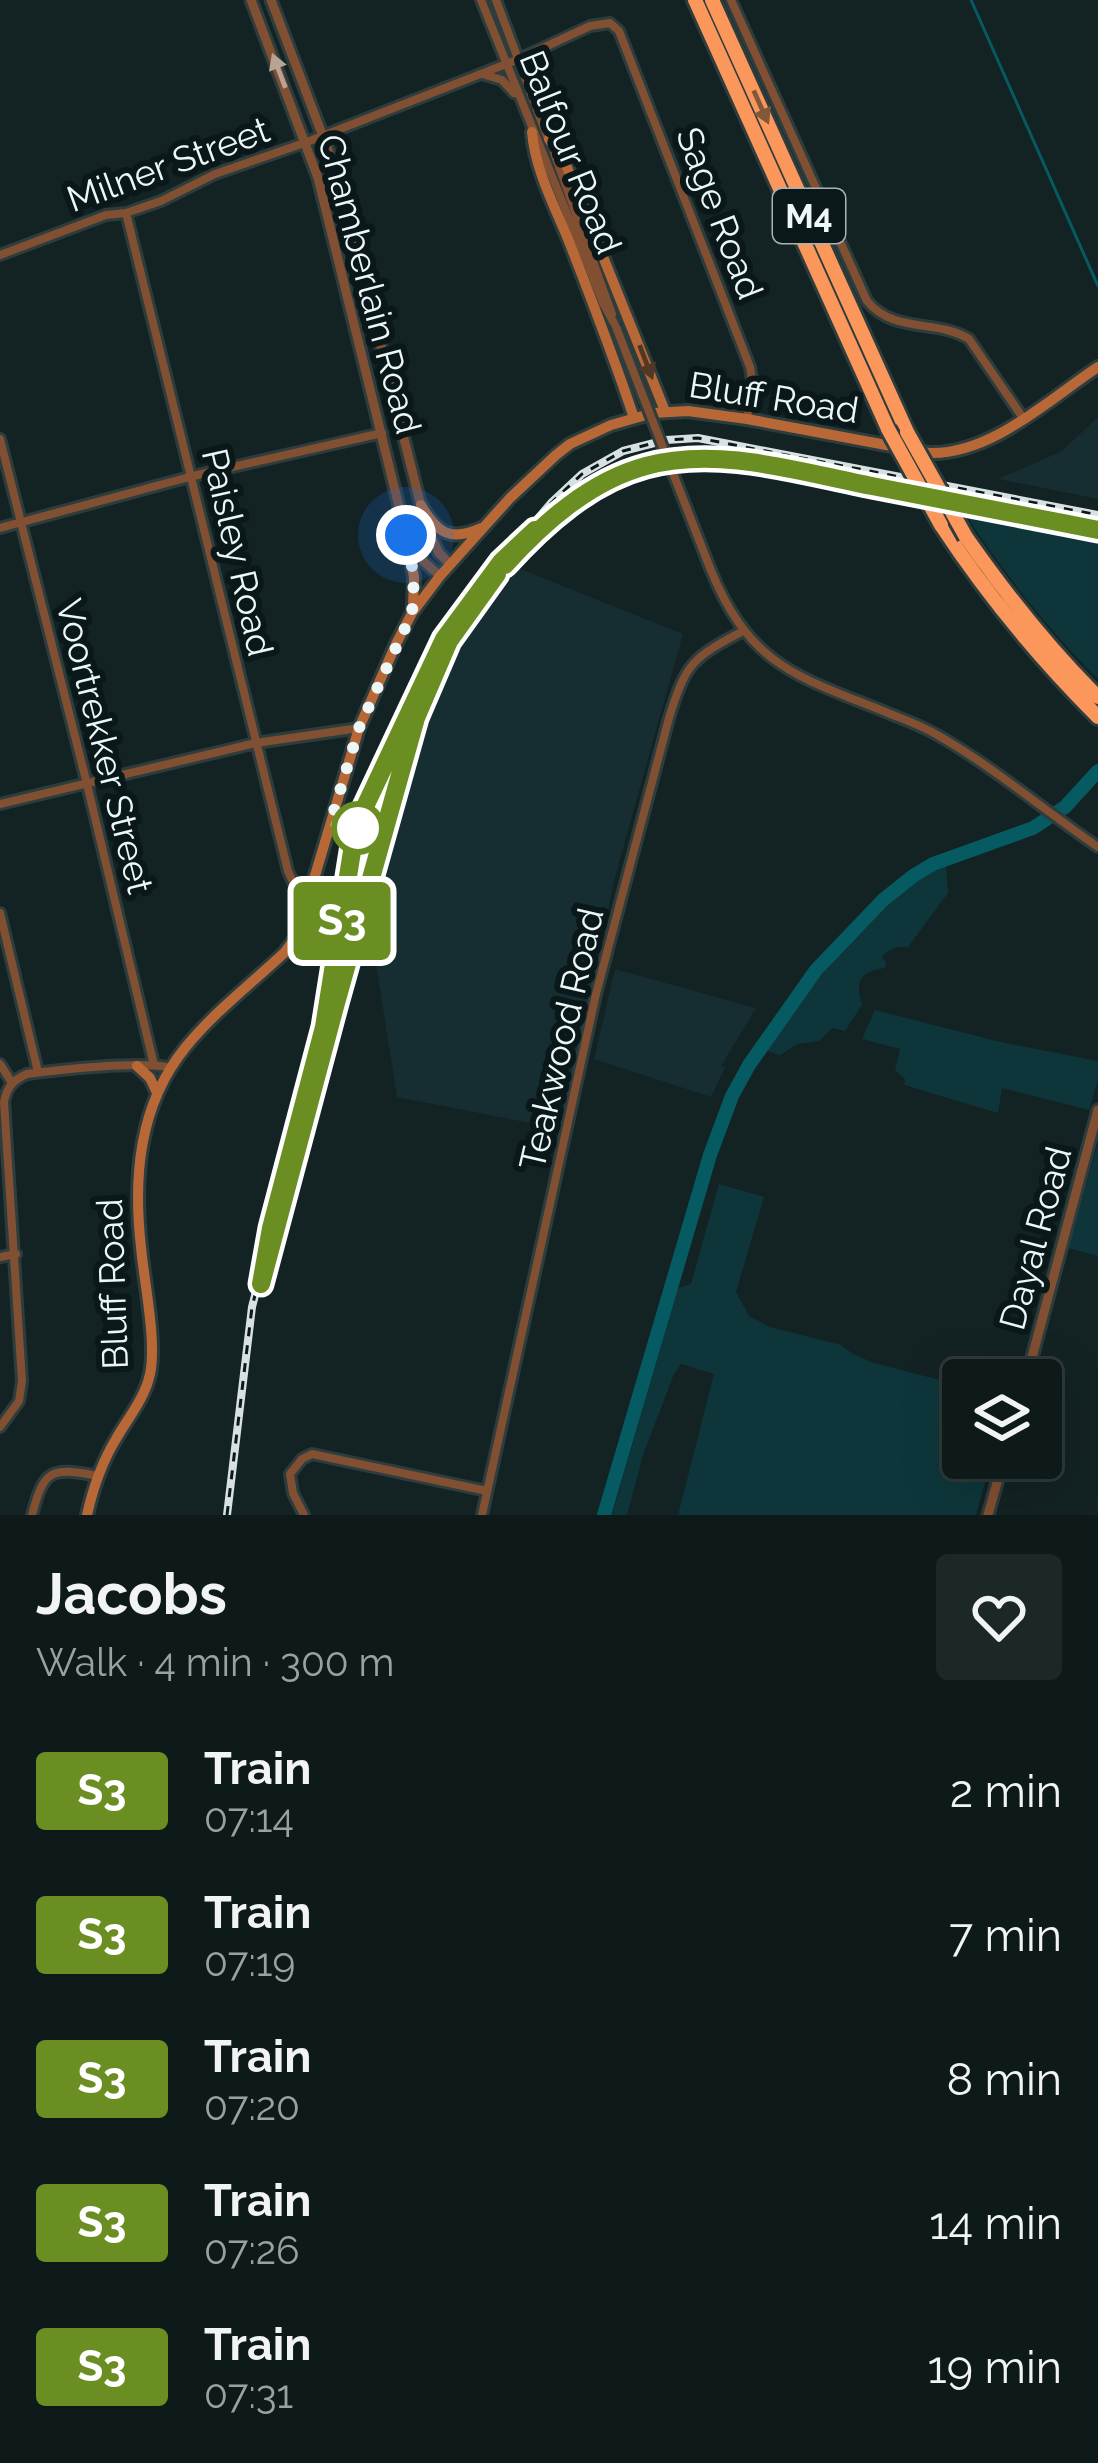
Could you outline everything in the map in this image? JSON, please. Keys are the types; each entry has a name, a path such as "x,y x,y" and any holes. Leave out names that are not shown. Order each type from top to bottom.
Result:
{"highway":[{"name":"M4","path":"695,0 888,428 941,525 1033,648 1098,717"},
{"name":"M4","path":"712,0 907,432 966,537 1050,648 1098,697"}],"main road":[{"path":"532,131 546,185 634,418"},
{"path":"549,139 567,167 665,412"},
{"name":"Bluff Road","path":"87,1515 98,1476 150,1375 137,1189 145,1129 158,1094 171,1068 204,1028 292,944 359,728 412,613 440,576 536,471 570,444 634,418 707,412 946,454 976,446 1095,370"},
{"path":"421,505 435,527 445,532 466,534 485,525"},
{"path":"406,535 414,577 412,613"},
{"path":"137,1066 158,1094"}],"street":[{"name":"Chamberlain Road","path":"251,0 307,142 406,535 412,549 440,576"},
{"name":"Chamberlain Road","path":"271,0 324,135 351,221 430,538 451,564"},
{"name":"Balfour Road","path":"481,0 615,325"},
{"name":"Balfour Road","path":"496,0 710,568 743,631"},
{"path":"731,0 867,301 895,321 956,332 969,339 1023,418"},
{"name":"Milner Street","path":"0,256 106,215 126,213 183,192 215,174 505,64 590,26 610,23 620,31"},
{"name":"Sage Road","path":"620,31 750,367 753,385 747,418"},
{"path":"479,74 502,80 522,104"},
{"name":"Paisley Road","path":"126,213 292,882 309,897"},
{"path":"0,527 382,433"},
{"name":"Voortrekker Street","path":"0,439 154,1066"},
{"path":"743,631 758,649 792,674 929,730 1098,847"},
{"name":"Teakwood Road","path":"482,1515 603,962 669,718 688,668 704,652 743,631"},
{"path":"0,804 256,742 359,728"},
{"path":"0,913 38,1072"},
{"path":"0,1064 12,1083"},
{"path":"0,1427 22,1391 6,1091 27,1074 38,1072 171,1068"},
{"name":"Dayal Road","path":"1032,1359 1098,1110"},
{"path":"0,1257 16,1254"},
{"path":"304,1515 292,1493 290,1474 312,1454 487,1491"},
{"path":"32,1515 40,1486 48,1476 60,1472 98,1476"},
{"path":"988,1515 998,1479"}],"shaded area":[{"path":"1098,417 1098,499 998,479 1062,451"},
{"path":"962,509 1098,535 1098,679 1026,598"},
{"path":"513,566 683,634 615,877 561,1129 397,1097 370,927 434,696 446,666"},
{"path":"946,866 948,893 908,947 888,951 882,957 885,968 861,979 862,1005 845,1031 832,1028 819,1041 797,1044 780,1055 767,1051 823,973 869,920 920,879"},
{"path":"615,969 756,1008 721,1066 725,1068 711,1097 594,1059"},
{"path":"875,1010 1098,1061 1089,1110 1002,1088 998,1113 904,1085 905,1079 895,1070 900,1049 862,1039"},
{"path":"1098,1143 1098,1256 1068,1248"},
{"path":"719,1184 764,1197 736,1292 749,1316 770,1327 841,1345 874,1363 942,1381 942,1479 986,1479 976,1515 678,1515 714,1374 681,1364 643,1455 627,1515 612,1515 678,1288 691,1284"}],"waterway":[{"path":"971,0 1098,286"},
{"path":"604,1515 710,1155 749,1065 816,970 883,900 933,864 1033,828 1065,807 1098,771"}],"railway":[{"path":"227,1515 252,1307 324,1027 353,845 369,798 444,639 551,503 582,474 623,451 698,438 1098,515"},
{"path":"562,512 607,483 654,466 704,461 758,465"},
{"path":"353,940 410,738"}],"train":[{"name":"S3","path":"497,574 449,641 416,718 261,1284 271,1228 324,1027 362,813 437,650 517,546 535,530 505,565 546,525 596,488 646,466 698,459 778,468 1098,530"}],"route":[{"path":"358,828 330,824 359,728 412,613 414,577 406,535"}]}
